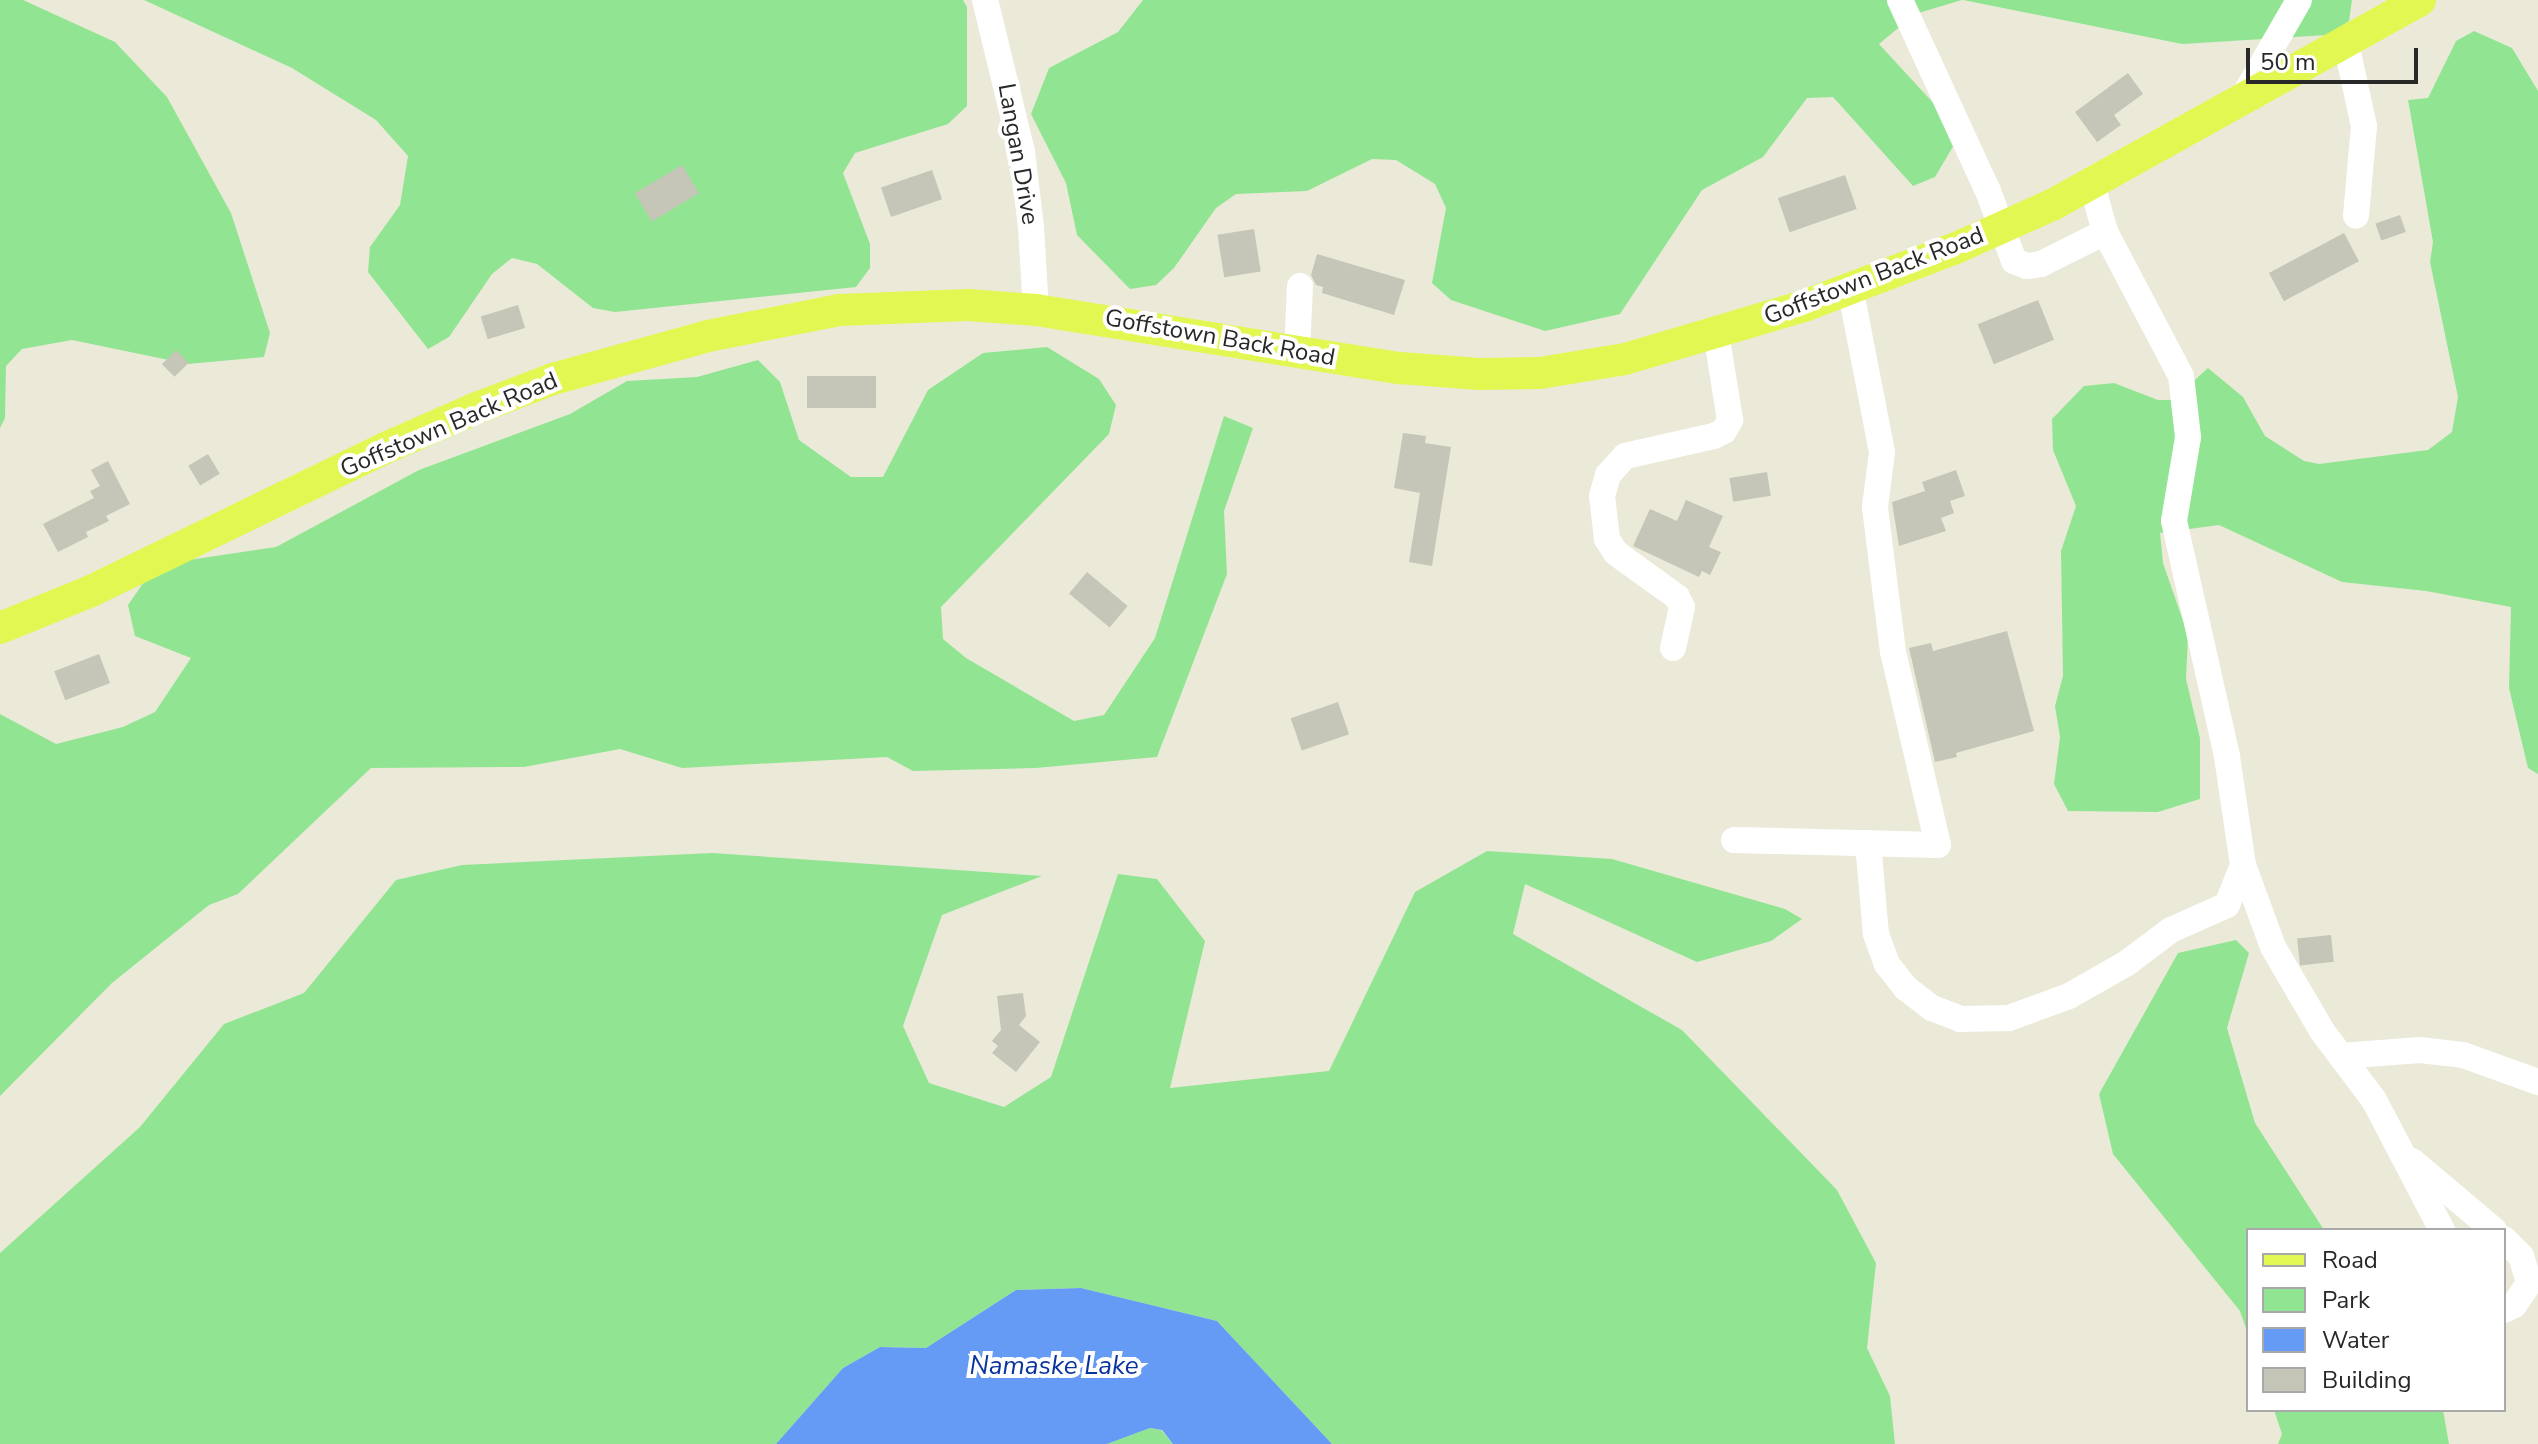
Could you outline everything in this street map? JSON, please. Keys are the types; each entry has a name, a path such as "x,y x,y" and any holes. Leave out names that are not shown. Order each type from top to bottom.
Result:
{"main road":[{"name":"Goffstown Back Road","path":"0,628 91,591 381,450 553,379 747,326 839,310 942,305 1036,310 1114,319 1400,368 1480,374 1540,373 1625,359 1716,333 1850,288 2001,227 2092,184 2345,39 2420,0"}],"street":[{"name":"Langan Drive","path":"985,0 1022,152 1036,310"},
{"path":"1900,0 1988,191 2014,261 2027,266 2041,264 2105,232"},
{"path":"2241,101 2299,0"},
{"path":"2345,39 2364,126 2356,216"},
{"path":"2092,184 2105,232 2181,376 2188,437 2174,521 2227,756 2243,865 2273,947 2341,1056 2374,1100 2441,1228"},
{"path":"1297,352 1300,286"},
{"path":"1734,840 1938,845 1893,652 1875,507 1882,452 1850,288"},
{"path":"1673,648 1682,607 1677,597 1616,553 1607,539 1602,496 1608,475 1625,456 1724,431 1730,420 1716,333"},
{"path":"1868,843 1876,934 1887,964 1906,988 1932,1008 1960,1019 2009,1018 2069,996 2127,963 2171,930 2227,905 2243,865"},
{"path":"2341,1056 2420,1050 2463,1055 2538,1082"},
{"path":"2400,1151 2492,1228"},
{"path":"2506,1241 2521,1256 2529,1283 2514,1305 2506,1309"}],"green space":[{"path":"0,0 23,0 115,42 167,97 231,213 270,333 264,357 188,364 72,340 22,349 6,366 5,418 0,428"},
{"path":"144,0 963,0 967,7 967,106 948,124 855,153 843,173 870,244 870,268 856,287 615,312 593,308 537,264 512,258 492,274 449,337 428,349 368,272 370,247 400,205 408,156 376,120 292,68"},
{"path":"1143,0 1962,0 1915,14 1879,44 1961,133 1935,177 1913,186 1833,97 1807,98 1763,157 1702,190 1620,314 1545,331 1451,300 1432,283 1446,208 1435,184 1396,160 1372,159 1307,191 1236,194 1216,208 1174,268 1156,285 1130,289 1077,235 1066,183 1031,114 1049,68 1118,32"},
{"path":"1963,0 2352,0 2349,21 2328,35 2182,44"},
{"path":"2474,31 2512,48 2538,91 2538,774 2528,768 2509,688 2511,607 2426,591 2342,582 2219,525 2160,533 2163,563 2188,635 2186,679 2200,738 2200,799 2158,812 2068,811 2054,784 2060,737 2055,706 2063,676 2061,551 2076,506 2053,450 2052,419 2084,386 2114,383 2158,400 2173,400 2208,368 2243,397 2265,436 2304,461 2319,464 2428,450 2452,432 2458,397 2430,262 2433,242 2408,100 2428,98 2456,41"},
{"path":"1047,347 1099,379 1116,405 1109,434 941,607 943,639 966,658 1074,721 1104,715 1155,638 1224,416 1253,428 1224,511 1227,574 1157,757 1036,768 913,771 887,757 682,768 620,749 524,767 371,768 238,894 209,905 112,983 0,1096 0,714 56,744 123,727 155,712 191,658 135,636 128,605 146,579 175,562 276,547 419,470 570,414 627,381 697,377 758,360 780,382 799,440 851,477 883,477 928,390 983,353"},
{"path":"1487,851 1612,859 1785,909 1802,919 1771,941 1697,962 1525,884 1513,934 1682,1030 1837,1190 1876,1263 1867,1348 1890,1396 1895,1444 1332,1444 1217,1321 1081,1288 1016,1290 926,1348 880,1347 843,1368 776,1444 0,1444 0,1253 140,1127 224,1024 304,993 396,880 462,865 712,853 1042,876 942,915 903,1026 929,1083 1004,1107 1051,1077 1118,874 1157,879 1205,941 1170,1088 1329,1071 1415,892"},
{"path":"2236,940 2249,953 2227,1028 2255,1123 2323,1228 2246,1228 2246,1328 2240,1311 2113,1154 2099,1094 2178,953"},
{"path":"2275,1412 2443,1412 2449,1444 2278,1444 2282,1434"},
{"path":"1150,1428 1161,1430 1173,1444 1107,1444"}],"water":[{"name":"Namaske Lake","path":"1081,1288 1217,1321 1332,1444 1173,1444 1162,1430 1150,1428 1107,1444 776,1444 843,1368 880,1347 926,1348 1016,1290"}],"building":[{"path":"2128,73 2143,94 2114,115 2121,125 2097,142 2075,112"},
{"path":"682,165 699,193 652,222 635,193"},
{"path":"932,170 942,199 891,217 881,188"},
{"path":"1845,175 1857,209 1790,232 1778,198"},
{"path":"2400,215 2406,232 2381,240 2375,223"},
{"path":"1254,229 1261,271 1224,277 1217,235"},
{"path":"2344,233 2359,261 2284,301 2269,273"},
{"path":"1317,254 1405,280 1394,315 1322,293 1323,287 1316,285 1311,275"},
{"path":"2038,300 2054,340 1994,364 1978,324"},
{"path":"518,305 525,328 488,339 481,316"},
{"path":"176,350 189,363 175,377 162,364"},
{"path":"807,376 876,376 876,408 807,408"},
{"path":"1403,433 1426,436 1425,443 1451,447 1432,566 1409,562 1420,493 1394,488"},
{"path":"208,454 220,474 200,486 188,466"},
{"path":"108,461 130,504 106,516 109,521 86,532 88,537 58,552 43,524 94,498 90,491 100,486 91,470"},
{"path":"1956,470 1965,496 1950,501 1954,513 1941,518 1946,531 1899,546 1892,502 1925,491 1922,482"},
{"path":"1767,472 1771,496 1733,502 1729,478"},
{"path":"1686,500 1723,516 1709,547 1721,552 1710,575 1702,571 1699,577 1633,546 1650,509 1677,521"},
{"path":"1087,572 1128,606 1110,628 1069,593"},
{"path":"2007,631 2034,731 1935,762 1909,648 1931,643 1933,651"},
{"path":"99,654 110,683 65,700 54,671"},
{"path":"1338,702 1349,734 1302,750 1291,718"},
{"path":"2331,935 2334,962 2300,965 2297,939"},
{"path":"1023,993 1026,1016 1019,1025 1040,1042 1016,1072 992,1053 998,1046 992,1041 1001,1030 997,996"}]}
